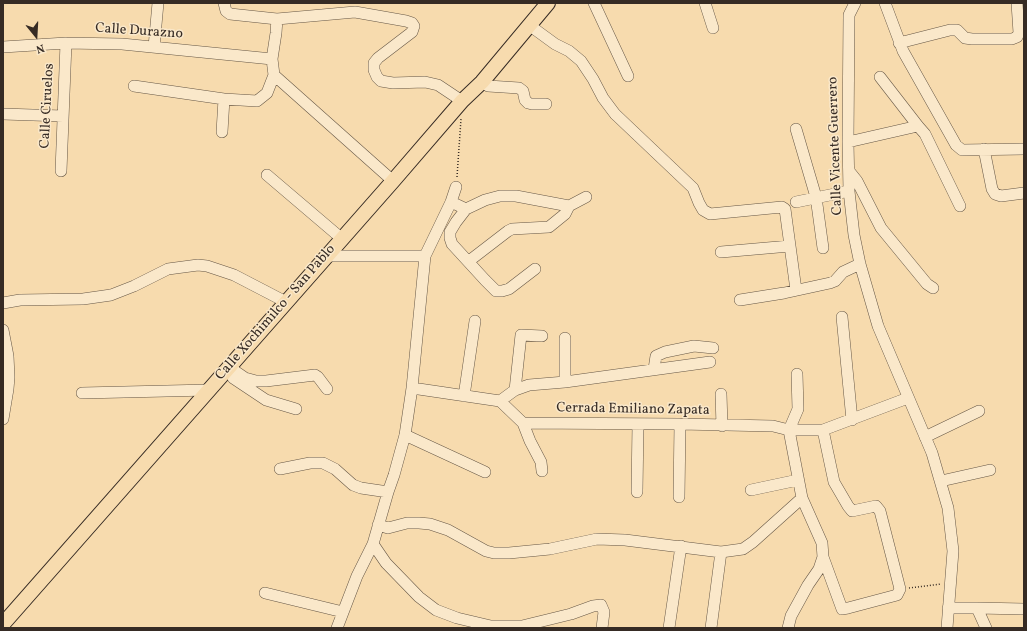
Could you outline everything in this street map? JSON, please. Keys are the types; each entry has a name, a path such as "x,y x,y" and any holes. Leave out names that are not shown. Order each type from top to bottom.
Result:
{"main road":[{"name":"Calle Xochimilco - San Pablo","path":"3,624 393,181 462,100 482,82 548,3"}],"street":[{"path":"154,47 158,3"},
{"path":"224,3 226,11 230,14 277,19 355,8 406,20 414,26 412,32 378,58 374,63 376,77 381,81 393,83 425,82 438,85 462,100"},
{"path":"594,3 628,76"},
{"path":"705,3 713,28"},
{"path":"844,3 849,15"},
{"name":"Calle Vicente Guerrero","path":"855,3 849,15 848,142 849,191 854,235 860,264 878,326 925,437 941,481 948,508 953,551 948,608 948,628"},
{"path":"885,3 899,43 956,145 962,150 1024,149"},
{"path":"899,43 950,30 957,30 964,38 1012,39 1017,37 1019,33 1017,3"},
{"path":"134,86 224,99 257,101 267,93 274,75 272,59 277,19"},
{"path":"529,25 555,44 569,51 581,61 603,98 615,114 693,188 698,202 703,210 710,214 782,207 785,209 796,290"},
{"name":"Calle Durazno","path":"3,47 66,43 122,44 272,59"},
{"name":"Calle Ciruelos","path":"61,171 66,43"},
{"path":"274,75 393,181"},
{"path":"880,77 925,134 960,206"},
{"path":"482,82 488,86 519,88 523,91 525,100 528,103 546,104"},
{"path":"222,132 224,99"},
{"path":"3,114 63,116"},
{"path":"848,142 918,126"},
{"path":"796,129 816,197 823,248"},
{"path":"984,149 992,189 995,194 1001,196 1024,193"},
{"path":"849,172 857,181 881,228 927,284 933,288"},
{"path":"268,176 342,238"},
{"path":"337,628 357,576 374,544 378,525 406,435 425,256 451,202 456,187"},
{"path":"796,202 849,191"},
{"path":"535,269 509,289 496,291 452,244 450,232 466,209 485,200 500,196 516,196 569,206"},
{"path":"469,261 512,229 549,227 565,214 569,206 586,197"},
{"path":"451,202 466,209"},
{"path":"721,252 790,246"},
{"path":"326,256 425,256"},
{"path":"740,300 830,283 835,281 842,272 860,264"},
{"path":"3,303 20,300 83,299 111,295 134,286 168,269 181,266 198,265 207,266 234,275 286,302"},
{"path":"842,317 852,420"},
{"path":"464,396 475,321"},
{"path":"3,330 8,390 3,419"},
{"path":"515,390 521,335 542,336"},
{"path":"565,338 565,382"},
{"path":"654,369 656,356 665,352 694,346 712,348"},
{"name":"Cerrada Emiliano Zapata","path":"500,401 515,390 530,385 565,382 710,362"},
{"path":"227,370 244,378 256,381 315,376 318,377 327,389"},
{"path":"227,370 266,400 296,409"},
{"path":"797,374 798,409 789,430 798,480 802,498 822,543 823,557 842,609 897,595 900,589 880,511 876,506 852,511 848,506 834,482 823,430"},
{"path":"412,388 500,401 523,423 530,442 541,462 542,471"},
{"path":"82,393 209,390"},
{"path":"721,394 722,426"},
{"name":"Cerrada Emiliano Zapata","path":"523,423 773,426 789,430 823,430 908,398"},
{"path":"925,437 979,411"},
{"path":"637,492 638,424"},
{"path":"679,497 680,424"},
{"path":"406,435 485,472"},
{"path":"280,469 310,463 323,463 335,469 354,485 361,488 388,492"},
{"path":"941,481 990,470"},
{"path":"751,490 798,480"},
{"path":"378,525 388,528 407,523 430,524 448,530 486,551 494,553 550,549 597,539 626,540 721,552 743,549 753,542 802,498"},
{"path":"374,544 386,563 419,597 436,610 456,618 491,626 522,626 571,614 593,606 601,606 604,612 602,628"},
{"path":"669,628 681,546"},
{"path":"711,628 721,552"},
{"path":"788,628 791,616 808,585 819,569 823,557"},
{"path":"265,593 343,612"},
{"path":"948,608 1024,609"},
{"path":"977,608 986,628"}],"path":[{"path":"456,187 462,100"},
{"path":"900,589 950,582"}]}
